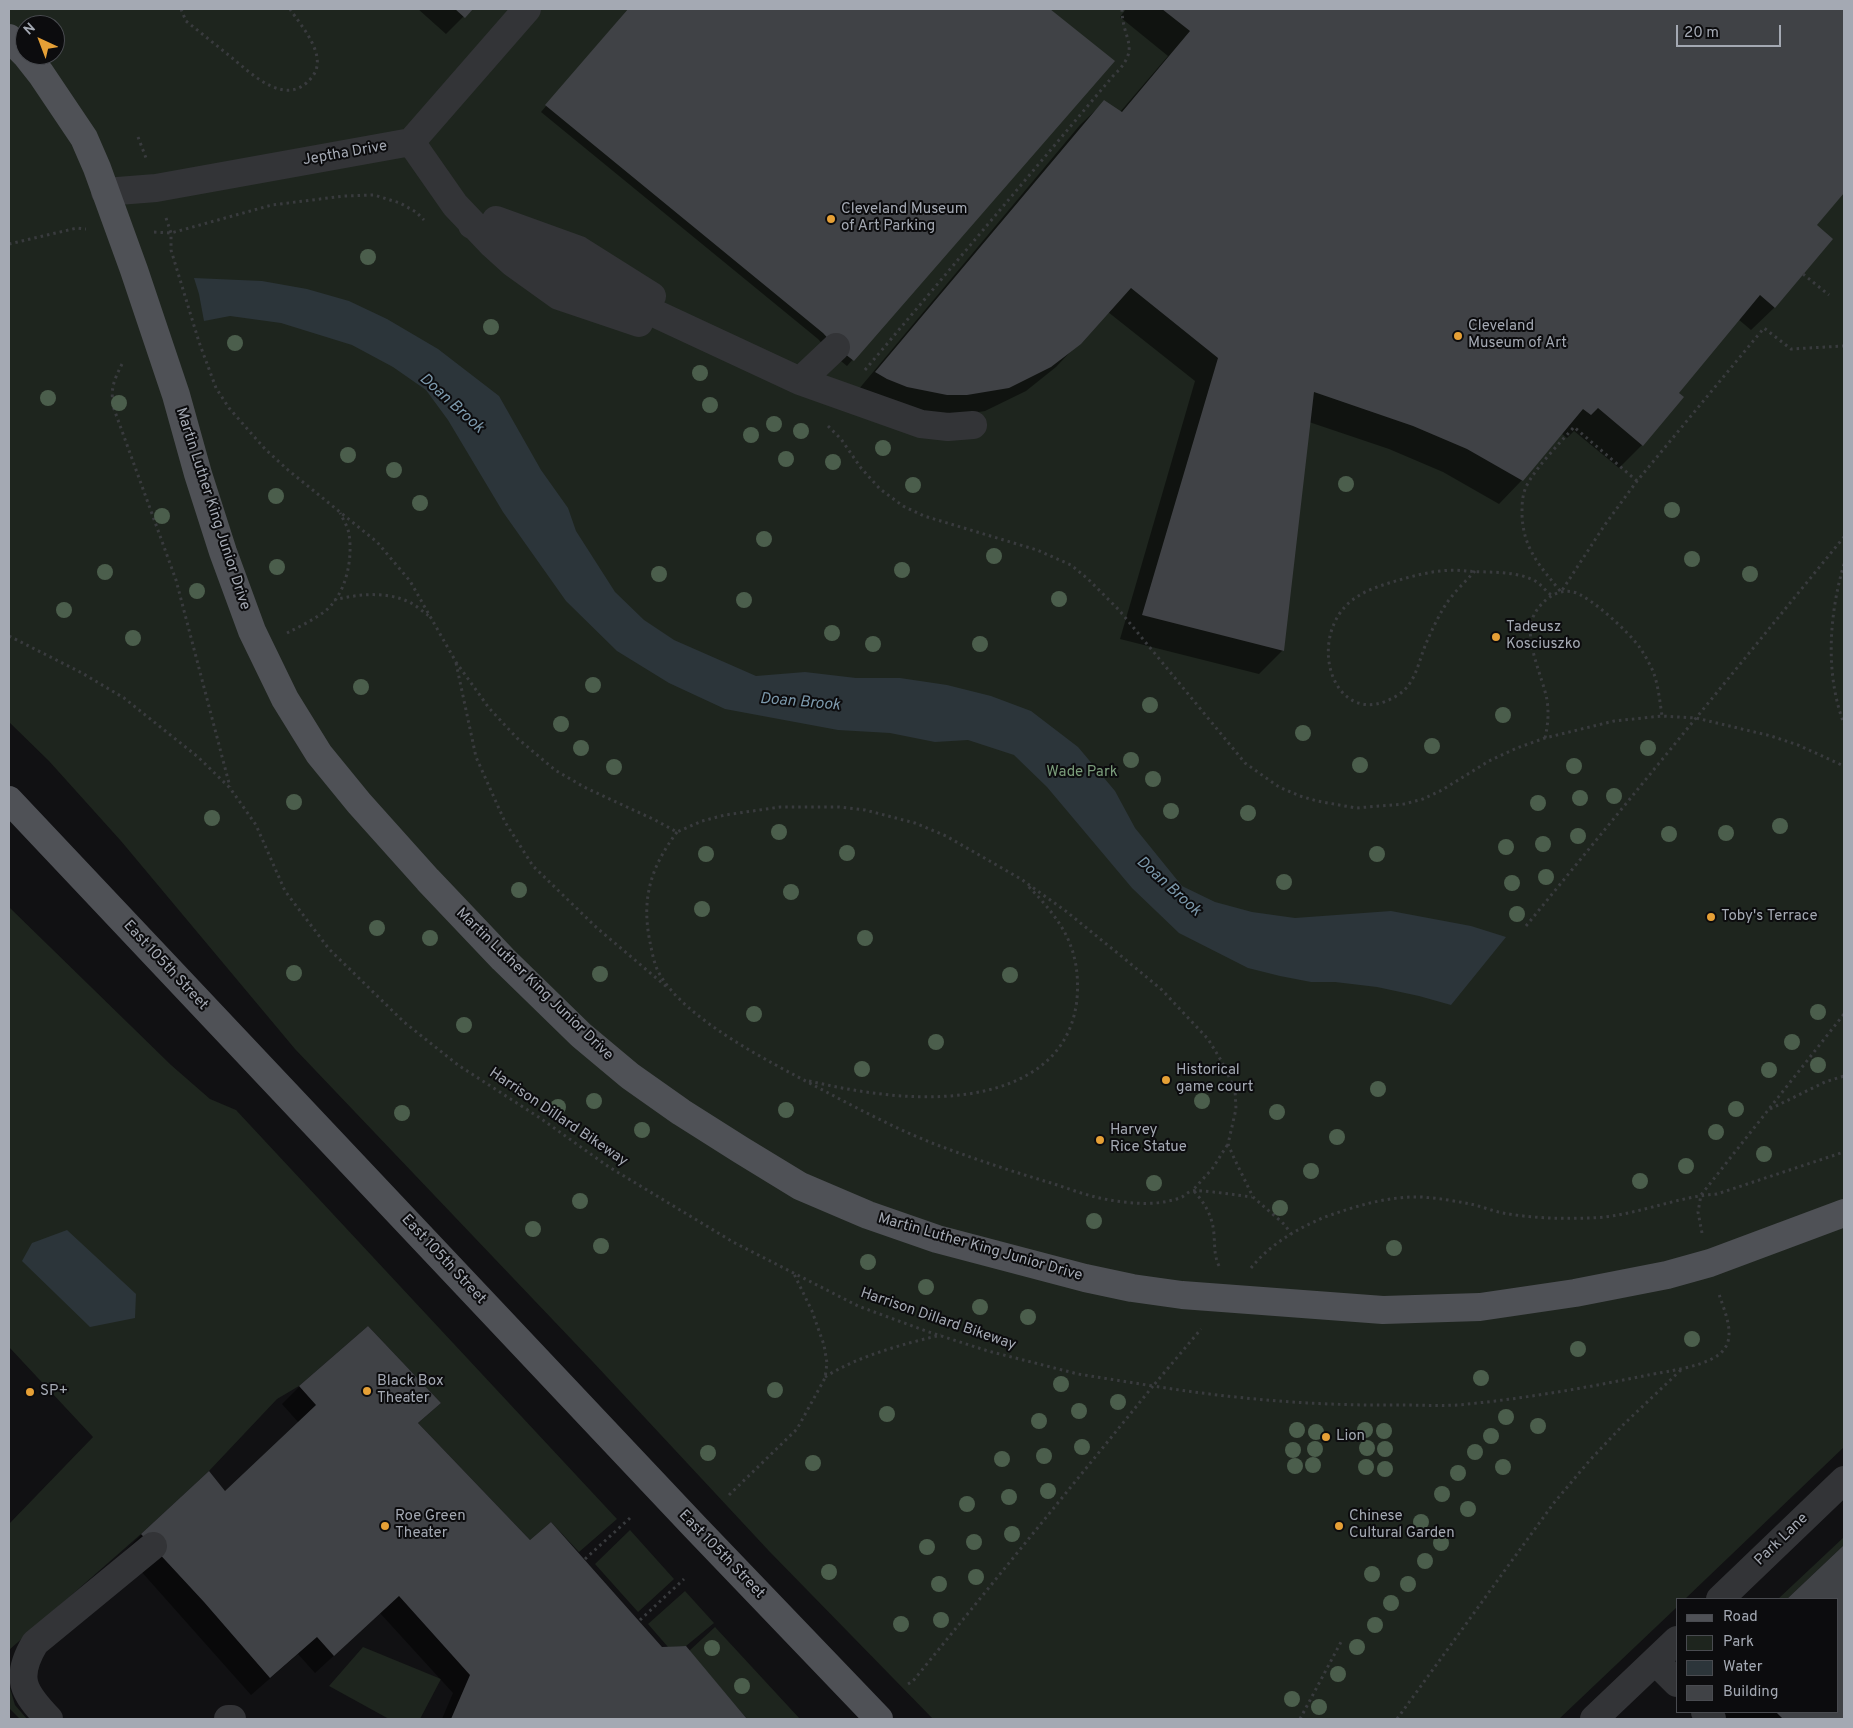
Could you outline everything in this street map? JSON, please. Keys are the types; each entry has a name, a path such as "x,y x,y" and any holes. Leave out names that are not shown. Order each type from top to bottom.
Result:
{"main road":[{"name":"Martin Luther King Junior Drive","path":"34,65 42,74 84,138 97,168 176,395 198,474 223,552 260,648 285,700 319,754 359,803 428,880 503,959 581,1035 630,1076 681,1112 800,1186 868,1215 937,1239 1085,1278 1141,1289 1225,1299 1383,1310 1490,1305 1575,1293 1667,1275 1710,1263 1844,1213"},
{"name":"East 105th Street","path":"9,800 688,1520 879,1719"}],"street":[{"path":"528,9 411,142 463,215 513,263 559,296 755,360 800,381 921,424 948,427 973,425"},
{"name":"Jeptha Drive","path":"105,192 156,188 411,142"},
{"path":"463,215 579,250 755,360"},
{"path":"800,381 836,347"},
{"name":"Park Lane","path":"1721,1598 1844,1480"},
{"path":"49,1719 36,1706 24,1687 23,1671 35,1643 153,1546"},
{"path":"1594,1719 1676,1641"},
{"path":"1655,1661 1676,1682"}],"path":[{"path":"181,9 186,21 256,77 278,89 288,90 305,85 315,73 318,65 317,54 313,44 290,9"},
{"path":"862,374 1124,65 1130,50 1122,18 1122,9"},
{"path":"428,224 416,212 400,203 374,195 344,196 272,205 171,233 171,250 199,342 216,388 229,408 265,449 377,542 410,580 456,662 489,708 517,738 555,770 584,787 677,832"},
{"path":"9,244 77,228"},
{"path":"1803,274 1829,295"},
{"path":"1561,592 1604,526 1637,482 1764,328 1791,349 1844,346"},
{"path":"122,364 112,387 111,395 114,409 176,580 230,788"},
{"path":"824,422 841,439 861,468 874,482 903,506 924,516 1037,550 1071,565 1088,578 1119,610 1245,763 1279,787 1316,802 1356,808 1404,804 1430,796 1489,761 1545,738 1614,721 1662,716 1696,718 1780,739 1844,766"},
{"path":"1561,592 1534,558 1526,542 1522,523 1522,504 1526,487 1574,427 1637,482"},
{"path":"260,648 325,611 342,591 349,552 349,532 338,510"},
{"path":"1526,926 1844,537"},
{"path":"1844,564 1832,619 1831,657 1836,697 1844,724"},
{"path":"1475,571 1444,607 1410,684 1398,695 1379,703 1359,704 1345,696 1334,682 1328,665 1327,655 1334,625 1344,607 1371,589 1406,578 1454,569 1498,572 1530,579 1537,582 1551,595"},
{"path":"1545,738 1549,718 1547,700 1530,630 1533,616 1551,595 1561,592 1574,592 1594,604 1625,631 1639,647 1654,672 1662,716"},
{"path":"334,600 370,594 394,597 410,602 431,618"},
{"name":"Harrison Dillard Bikeway","path":"9,636 82,673 124,698 198,757 230,788 256,825 285,890 329,949 404,1022 458,1065 540,1118 609,1167 733,1242 858,1306 988,1351 1078,1374 1237,1398 1346,1406 1457,1405 1550,1394 1684,1367 1715,1358 1725,1350 1730,1339 1718,1291"},
{"path":"456,662 476,757 505,822 533,866 597,928 692,1010 730,1038 853,1106 932,1143 1005,1169 1109,1200 1155,1204 1182,1197 1193,1190 1212,1169 1228,1144 1236,1109 1235,1090 1222,1062 1208,1039 1162,990 1067,912 1020,879 946,836 915,823 864,810 839,806 780,807 725,815 702,821 677,832 663,850 654,871 648,891 646,909 648,933 658,973 674,993"},
{"path":"805,1080 842,1088 903,1096 953,1096 1001,1087 1025,1078 1044,1065 1064,1041 1075,1012 1077,967 1069,937 1063,927 1050,909 1020,879"},
{"path":"1704,1241 1698,1212 1701,1195 1844,1014"},
{"path":"1768,1111 1825,1082 1844,1076"},
{"path":"1228,1144 1245,1184 1253,1197 1285,1225 1291,1234"},
{"path":"1257,1260 1291,1234 1313,1222 1355,1206 1397,1198 1421,1197 1472,1204 1504,1214 1590,1218 1624,1213 1701,1195 1717,1194 1844,1152"},
{"path":"1193,1190 1204,1201 1210,1215 1214,1234 1214,1257 1226,1281 1225,1299"},
{"path":"1193,1190 1253,1197"},
{"path":"729,1495 797,1429 825,1378 824,1345 812,1311 794,1274"},
{"path":"908,1684 913,1681 1207,1322"},
{"path":"825,1378 845,1366 942,1335"},
{"path":"1397,1719 1553,1504 1624,1423 1684,1367"},
{"path":"585,1559 630,1518"},
{"path":"640,1620 684,1579"},
{"path":"1300,1719 1341,1642"}],"green space":[{"name":"Wade Park","path":"9,9 1844,9 1844,1447 1686,1598 1676,1598 1676,1608 1559,1719 933,1719 769,1551 593,1362 295,1049 121,841 49,761 9,722"},
{"path":"9,907 171,1065 210,1099 236,1110 617,1519 579,1552 551,1522 530,1540 418,1423 441,1403 368,1326 299,1386 277,1399 209,1471 141,1534 9,1650 9,1524 93,1437 9,1347"},
{"path":"630,1530 674,1579 638,1612 595,1564"},
{"path":"1844,1537 1844,1545 1788,1598 1779,1598"},
{"path":"685,1591 714,1623 686,1646 668,1647 648,1624"},
{"path":"715,1627 800,1719 747,1719 689,1651"},
{"path":"363,1647 441,1679 420,1719 389,1719 329,1686"},
{"path":"9,1685 15,1705 27,1719 20,1719 9,1708"}],"water":[{"name":"Doan Brook","path":"194,278 262,281 307,289 349,301 387,319 438,349 499,396 541,470 568,508 576,531 615,592 644,620 674,640 756,676 805,672 856,678 900,678 947,685 991,696 1031,711 1078,747 1115,791 1135,828 1182,886 1215,902 1252,912 1295,918 1391,911 1471,926 1506,937 1451,1005 1377,987 1335,982 1311,982 1248,968 1179,933 1132,888 1047,787 1014,755 968,740 935,742 890,733 838,730 725,709 669,683 617,651 566,601 503,512 448,420 426,390 393,367 352,345 281,323 230,316 204,321"},
{"path":"67,1230 136,1294 135,1318 90,1327 22,1261 32,1243"}],"building":[{"path":"455,9 473,9 465,18"},
{"name":"Cleveland Museum of Art Parking","path":"628,9 1050,9 1115,61 854,361 836,347 823,333 545,105"},
{"name":"Cleveland Museum of Art","path":"1162,9 1844,9 1844,193 1817,225 1833,239 1775,308 1760,295 1679,393 1684,397 1643,446 1598,408 1591,415 1583,409 1523,481 1467,449 1413,426 1314,392 1284,651 1142,615 1218,358 1131,288 1081,344 1051,367 1009,388 967,395 947,395 907,387 875,372 1104,100 1122,112 1190,31"},
{"path":"368,1326 441,1403 418,1423 530,1540 551,1522 662,1647 686,1646 747,1719 451,1719 470,1675 399,1596 334,1656 317,1637 270,1678 204,1602 141,1534 209,1471 225,1491 316,1405 299,1386"},
{"path":"1844,1545 1844,1719 1783,1719 1777,1713 1838,1713 1838,1598 1788,1598"}],"place":[{"name":"Cleveland Museum of Art Parking","path":"831,219"},
{"name":"Cleveland Museum of Art","path":"1458,336"},
{"name":"Tadeusz Kosciuszko","path":"1496,637"},
{"name":"Toby's Terrace","path":"1711,917"},
{"name":"Historical game court","path":"1166,1080"},
{"name":"Harvey Rice Statue","path":"1100,1140"},
{"name":"Black Box Theater","path":"367,1391"},
{"name":"SP+","path":"30,1392"},
{"name":"Lion","path":"1326,1437"},
{"name":"Roe Green Theater","path":"385,1526"},
{"name":"Chinese Cultural Garden","path":"1339,1526"}]}
